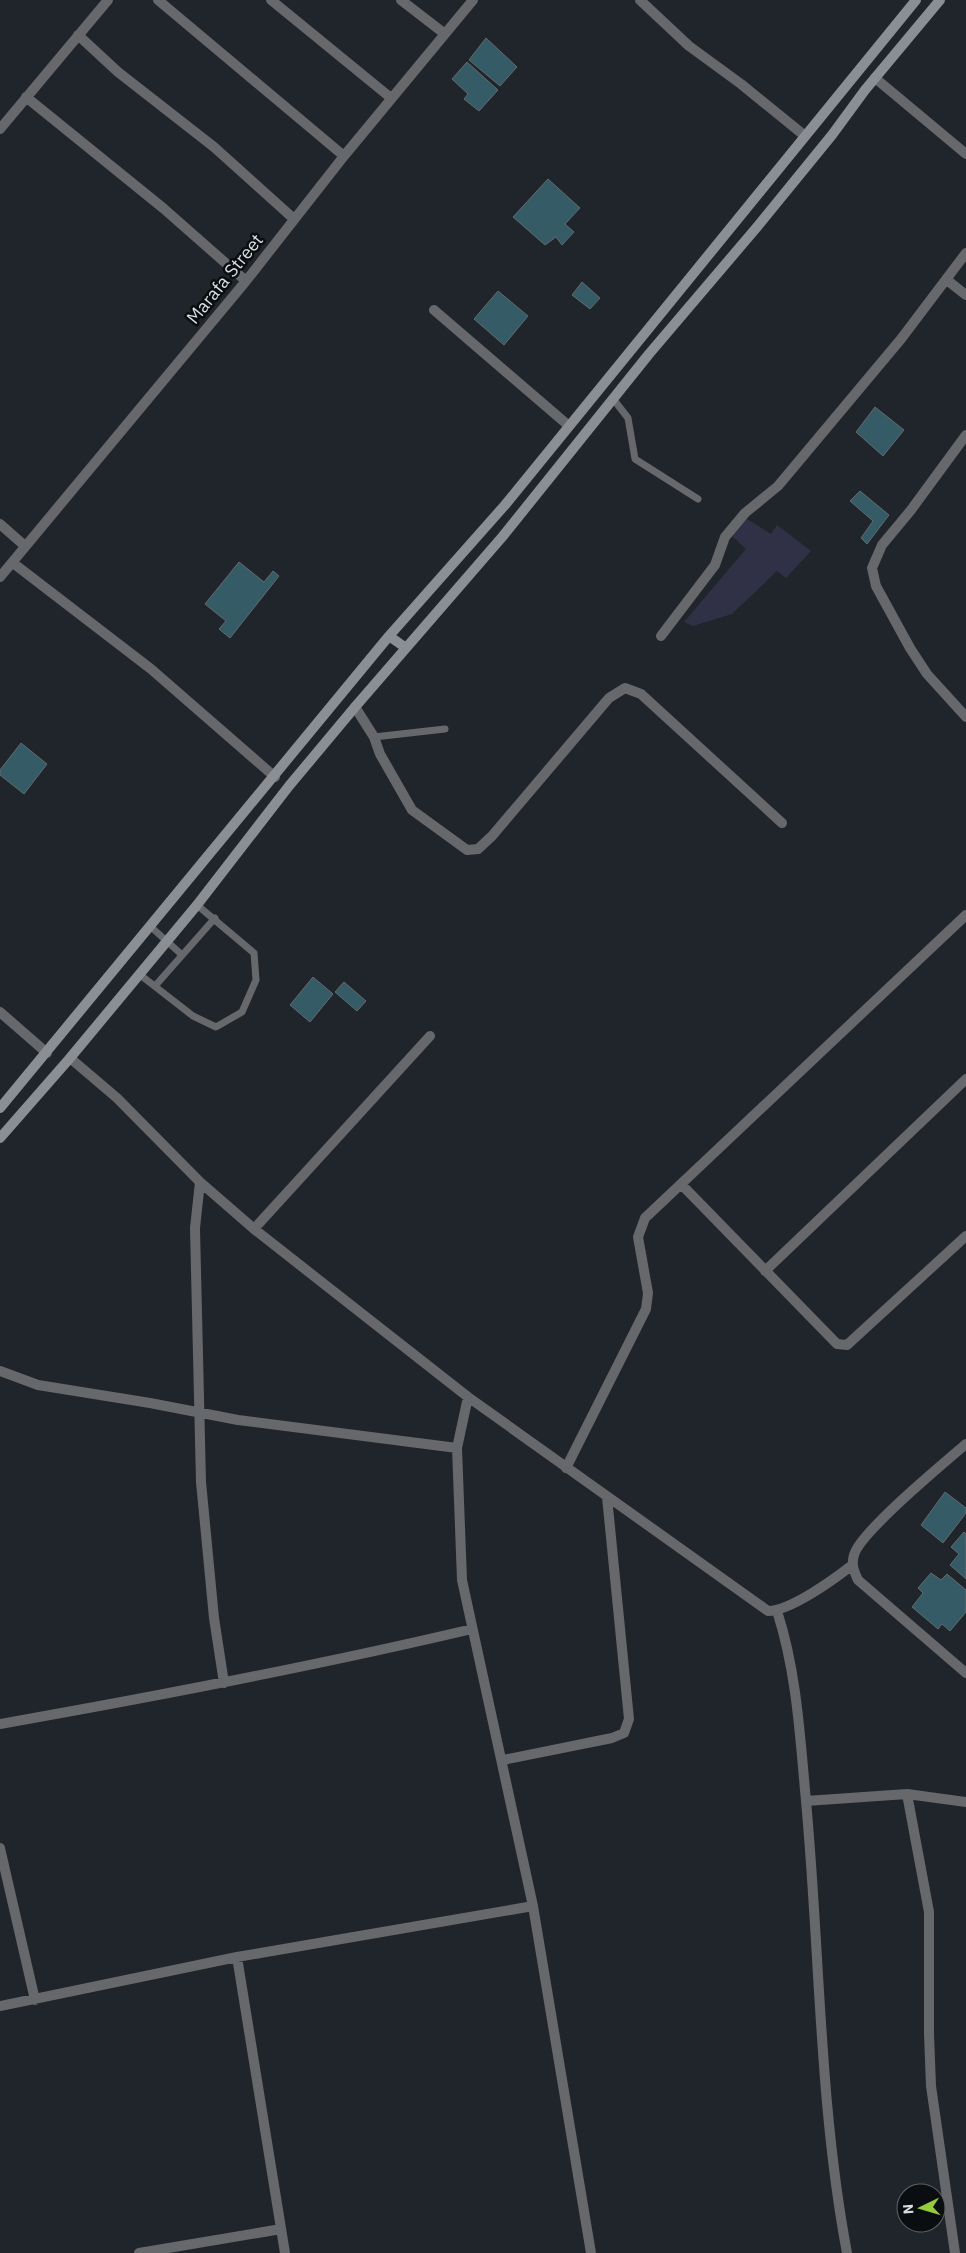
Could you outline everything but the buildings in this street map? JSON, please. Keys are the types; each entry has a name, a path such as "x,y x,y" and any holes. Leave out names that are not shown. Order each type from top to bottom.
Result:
{"main road":[{"path":"0,1108 275,777 389,636 505,505 916,0"},
{"path":"0,1138 70,1058 197,905 289,786 497,543 614,400 649,354 685,314 940,0"},
{"path":"389,636 406,648"}],"street":[{"path":"0,128 108,0"},
{"path":"158,0 344,156"},
{"path":"271,0 391,98"},
{"path":"401,0 445,34"},
{"name":"Marafa Street","path":"0,577 246,281 344,156 473,0"},
{"path":"640,0 689,46 741,84 805,136"},
{"path":"78,35 118,72 214,147 294,219"},
{"path":"875,78 966,154"},
{"path":"26,97 156,202 246,281"},
{"path":"661,636 715,564 725,537 745,513 778,486 900,339 966,253"},
{"path":"947,280 966,295"},
{"path":"434,310 569,426"},
{"path":"966,435 916,503 882,545 872,568 876,586 910,648 927,674 966,717"},
{"path":"0,524 25,546"},
{"path":"13,563 151,669 275,777"},
{"path":"355,707 374,737 380,754 412,810 467,850 478,849 492,836 609,698 625,688 641,694 782,823"},
{"path":"566,1468 646,1309 648,1293 638,1236 645,1218 966,915"},
{"path":"0,1012 47,1053"},
{"path":"254,1229 430,1036"},
{"path":"70,1058 117,1098 200,1182 254,1229 468,1397 768,1611 777,1611 828,1584 852,1566"},
{"path":"765,1271 966,1079"},
{"path":"200,1182 195,1228 201,1482 214,1618 224,1683"},
{"path":"681,1184 837,1344 847,1345 966,1236"},
{"path":"0,1371 38,1384 238,1420 457,1448"},
{"path":"468,1397 457,1448 462,1580 534,1906 591,2253"},
{"path":"966,1444 868,1533 854,1552 852,1566 858,1580 966,1673"},
{"path":"503,1760 612,1738 624,1733 629,1719 607,1497"},
{"path":"777,1611 794,1672 817,1943 823,2066 836,2195 847,2253"},
{"path":"0,1724 224,1683 371,1653 472,1629"},
{"path":"806,1801 907,1794 966,1802"},
{"path":"907,1794 929,1912 931,2086 955,2253"},
{"path":"0,1848 35,2000"},
{"path":"0,2006 237,1957 534,1906"},
{"path":"237,1957 285,2253"},
{"path":"139,2253 281,2229"}],"lane":[{"path":"614,400 628,418 635,459 698,499"},
{"path":"374,737 445,729"},
{"path":"139,974 193,1016 216,1027 242,1012 256,980 254,953 215,918 197,905"},
{"path":"155,986 181,954 215,918"},
{"path":"151,927 181,954"}],"shaded area":[{"path":"744,517 771,534 777,525 811,551 786,578 777,571 732,614 693,626 684,622 746,549 730,534"}]}
